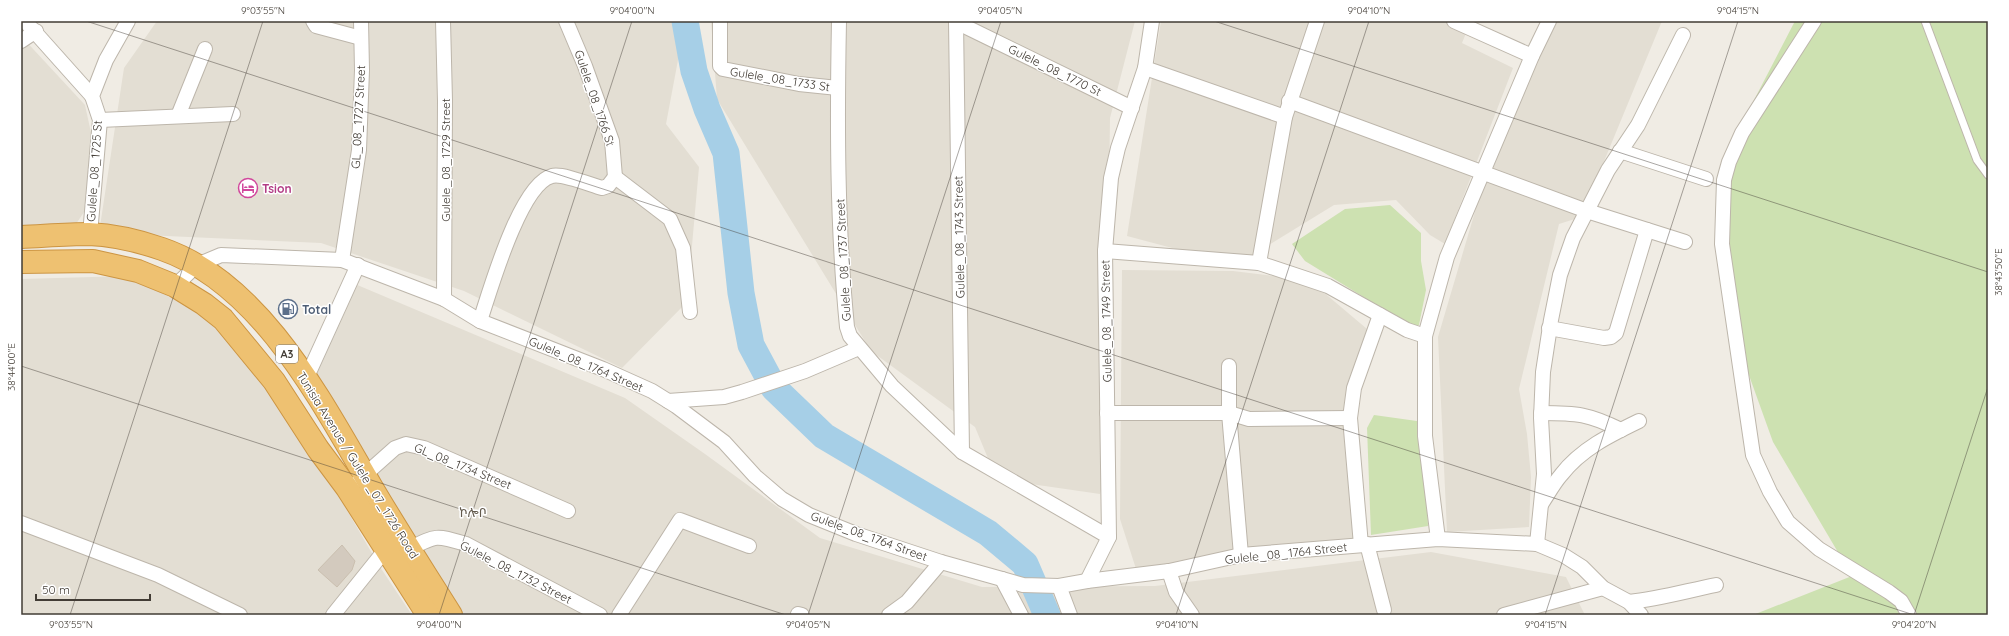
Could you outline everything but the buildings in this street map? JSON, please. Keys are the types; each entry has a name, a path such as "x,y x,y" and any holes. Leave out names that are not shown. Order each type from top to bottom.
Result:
{"highway":[{"name":"Tunisia Avenue / Gulele _07_1726 Road","path":"21,237 90,234 131,240 162,249 197,265 224,284 256,313 306,379 332,418 409,549 451,615"},
{"name":"Tunisia Avenue / Gulele _07_1726 Road","path":"21,262 93,261 138,271 175,286 223,319 274,381 318,449 347,488 428,615"}],"street":[{"path":"25,21 36,31 92,96 106,60 128,21"},
{"path":"313,21 316,26 361,38"},
{"name":"GL_08_1727 Street","path":"342,260 359,150 361,21"},
{"name":"Gulele_08_1729 Street","path":"443,21 445,101 444,299"},
{"name":"Gulele_08_1766 St","path":"566,21 585,66 612,141 615,177"},
{"name":"Gulele_08_1733 St","path":"720,21 720,66 723,69 799,84 838,88"},
{"name":"Gulele_08_1737 Street","path":"840,21 838,88 840,260 847,327 850,336 858,348 892,386 962,452 1109,538"},
{"name":"Gulele_08_1770 St","path":"956,21 1132,108"},
{"name":"Gulele_08_1743 Street","path":"956,21 962,452"},
{"name":"Gulele_08_1749 Street","path":"1109,538 1105,250 1111,178 1118,148 1145,68 1152,21"},
{"path":"1259,263 1285,117 1289,101 1317,21"},
{"path":"1454,21 1532,56"},
{"path":"1438,538 1425,436 1425,336 1447,257 1532,56 1550,21"},
{"path":"1814,21 1742,133 1729,162 1724,180 1722,244 1753,455 1770,492 1788,522 1819,549 1901,601 1909,615"},
{"path":"21,41 36,31"},
{"path":"1537,544 1544,474 1541,413 1544,372 1549,328 1560,275 1573,238 1608,170 1638,125 1683,35"},
{"path":"178,116 205,49"},
{"path":"1145,68 1285,117"},
{"name":"Gulele_08_1725 St","path":"90,234 100,120 92,96"},
{"path":"1289,101 1587,211 1685,242"},
{"path":"100,120 233,114"},
{"path":"1620,152 1706,179"},
{"path":"480,320 509,238 525,203 545,179 552,176 602,188 608,186 615,177 670,219 683,248 690,312"},
{"path":"1549,328 1604,338 1611,337 1616,333 1648,230"},
{"path":"1105,250 1259,263 1328,286 1407,330 1425,336"},
{"name":"Gulele_08_1764 Street","path":"197,265 221,255 342,260 358,265 444,299 480,320 603,369 652,391 724,442 755,476 782,499 831,525 941,562 1002,580 1023,585 1059,586 1087,580 1169,571 1241,556 1438,538 1537,544 1563,555 1582,567 1603,588 1628,602 1641,615"},
{"path":"175,286 197,265"},
{"path":"306,379 358,265"},
{"path":"1380,315 1354,388 1350,418 1364,544 1384,610"},
{"path":"668,401 724,396 742,392 805,371 858,348"},
{"path":"1229,366 1229,413 1241,556"},
{"path":"1107,413 1229,413 1249,419 1350,418"},
{"path":"1541,413 1574,413 1596,418 1621,430"},
{"path":"1541,506 1560,475 1574,460 1603,439 1639,421"},
{"name":"GL_08_1734 Street","path":"347,488 365,476 395,448 406,444 424,448 568,511"},
{"path":"619,615 680,520 749,546"},
{"path":"21,523 158,576 240,615"},
{"name":"Gulele_08_1732 Street","path":"409,549 434,537 444,537 466,544 600,615"},
{"path":"1087,580 1109,538"},
{"path":"333,615 386,550"},
{"path":"889,615 907,602 941,562"},
{"path":"1169,571 1176,592 1192,615"},
{"path":"1002,580 1021,615"},
{"path":"1628,602 1656,599 1716,585"},
{"path":"1059,586 1070,615"},
{"path":"1504,615 1603,588"}],"lane":[{"path":"1926,21 1977,160 1988,175"}],"shaded area":[{"path":"157,21 673,21 681,44 666,124 699,167 687,302 622,368 464,291 321,243 99,233 124,68"},
{"path":"711,21 1135,21 1110,118 1105,472 1100,494 1024,483 992,468 975,427 871,351 717,99"},
{"path":"1161,21 1471,21 1462,43 1513,68 1445,244 1430,235 1396,200 1334,205 1249,257 1191,253 1127,236"},
{"path":"1553,21 1662,21 1581,217 1559,224 1519,389 1527,434 1531,477 1529,527 1447,532 1438,337 1482,188"},
{"path":"21,36 85,105 97,160 90,203 66,239 21,238"},
{"path":"1122,270 1233,271 1282,277 1322,291 1373,334 1349,423 1356,543 1137,572 1120,519"},
{"path":"128,276 199,312 277,390 380,567 412,615 21,615 21,279"},
{"path":"355,284 625,398 820,538 982,587 1155,586 1431,552 1566,577 1585,615 462,615 313,377"}],"green space":[{"path":"1795,21 1988,21 1988,615 1753,615 1852,576 1773,442 1727,314 1727,152"},
{"path":"1390,205 1421,233 1421,261 1426,290 1419,325 1414,328 1305,261 1292,244 1345,209"},
{"path":"1374,415 1424,422 1428,526 1371,535 1367,428"}],"waterway":[{"path":"685,21 694,71 707,109 726,153 741,293 751,345 774,388 824,436 988,533 1025,564 1047,615"}],"place":[{"name":"Tsion","path":"248,188"},
{"name":"Total","path":"288,309"}],"district":[{"name":"ኮሎቦ","path":"473,512"}]}
